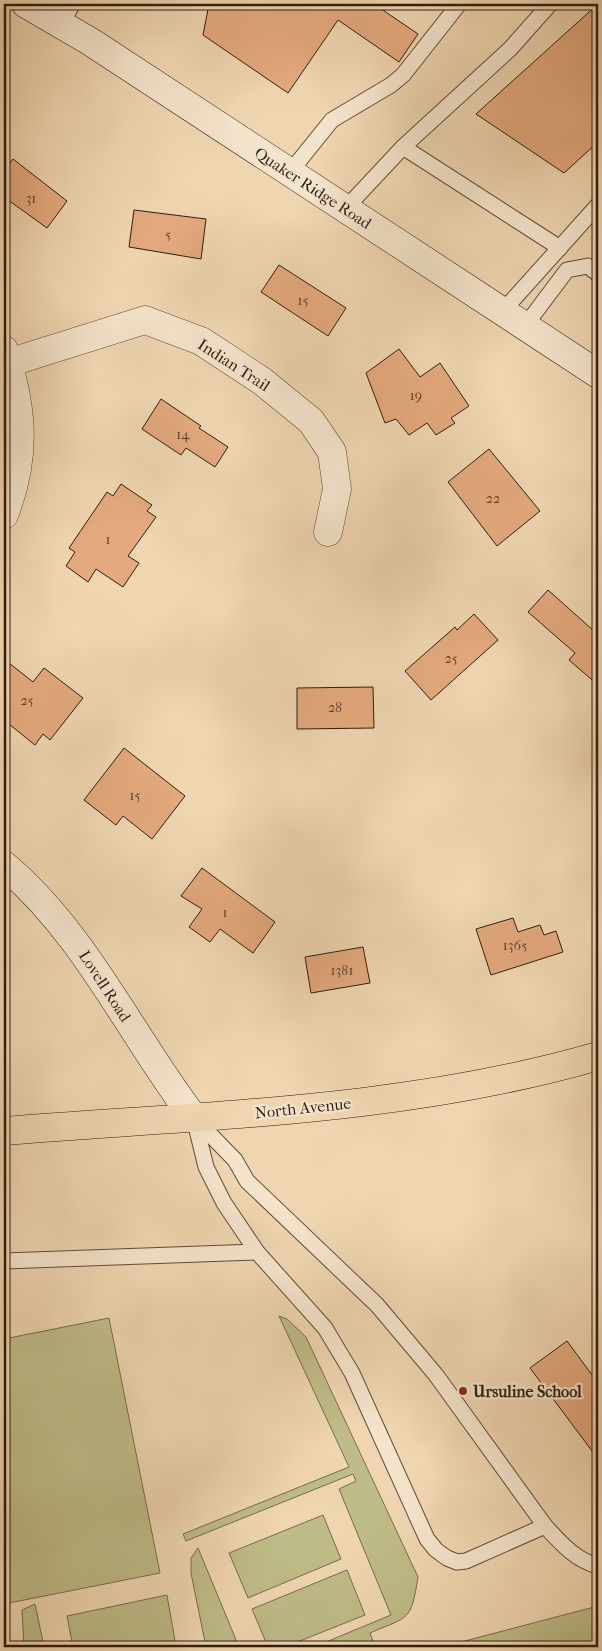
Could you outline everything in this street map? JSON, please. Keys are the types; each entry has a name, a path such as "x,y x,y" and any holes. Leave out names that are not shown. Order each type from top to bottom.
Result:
{"main road":[{"name":"North Avenue","path":"4,1131 194,1118 385,1100 443,1092 566,1065 598,1056"}],"street":[{"name":"Quaker Ridge Road","path":"26,4 67,14 290,172 598,374"},
{"name":"Indian Trail","path":"6,357 145,320 201,341 262,381 310,421 332,452 337,489 328,532"},
{"path":"4,515 16,480 20,440 16,390 6,357"},
{"name":"Lovell Road","path":"4,865 21,879 88,958 166,1082 194,1118"}],"lane":[{"path":"290,172 332,120 391,85 403,75 459,4"},
{"path":"346,209 403,147 510,49 550,4"},
{"path":"403,147 560,248"},
{"path":"502,312 598,205"},
{"path":"525,326 568,270 588,266 598,274"},
{"path":"194,1118 206,1167 224,1203 257,1252 325,1328 340,1350 420,1524 436,1550 457,1562 466,1561 545,1526"},
{"path":"194,1118 235,1160 247,1181 377,1305 436,1375 545,1526 574,1555 586,1563 598,1566"},
{"path":"4,1261 257,1252"}],"shaded area":[{"path":"279,1316 287,1319 306,1337 418,1577 413,1602 406,1615 400,1620 370,1633 375,1647 314,1647 391,1615 339,1489 356,1481 353,1474 186,1541 183,1534 349,1467"},
{"path":"109,1318 160,1573 4,1604 4,1339"},
{"path":"323,1515 341,1559 248,1598 229,1553"},
{"path":"198,1548 239,1647 206,1647 191,1573 191,1558"},
{"path":"347,1570 365,1615 285,1647 268,1647 252,1609"},
{"path":"167,1595 175,1641 144,1647 73,1647 67,1616"},
{"path":"35,1604 44,1647 24,1647 22,1610"},
{"path":"598,1606 598,1647 442,1647"}],"building":[{"path":"209,4 374,4 418,34 399,62 338,20 288,93 203,35"},
{"path":"598,4 598,142 564,173 476,114"},
{"path":"13,159 67,201 47,228 4,197 4,171"},
{"path":"134,210 206,219 201,259 129,247"},
{"path":"279,265 346,308 328,336 261,292"},
{"path":"399,349 420,377 440,363 469,406 451,418 455,423 436,435 427,423 409,435 396,419 385,423 366,373"},
{"path":"161,399 228,447 215,467 186,448 181,455 142,429"},
{"path":"489,449 540,511 497,546 448,482"},
{"path":"121,484 152,505 147,511 156,517 128,556 139,563 123,587 96,569 88,582 66,566 75,552 69,548 107,492 113,496"},
{"path":"548,590 594,631 598,626 598,685 569,660 575,653 528,612"},
{"path":"474,614 498,640 431,700 405,671 455,627 457,630"},
{"path":"4,659 33,682 44,668 83,698 50,740 43,734 35,745 4,720"},
{"path":"373,687 374,728 297,729 297,688"},
{"path":"124,748 185,796 152,839 123,816 116,825 84,800"},
{"path":"202,868 275,922 253,953 220,929 210,942 189,927 202,909 181,896"},
{"path":"513,918 518,932 540,925 544,935 556,931 563,952 491,975 476,929"},
{"path":"363,947 370,983 311,993 305,957"},
{"path":"567,1341 598,1383 598,1459 530,1368"}],"place":[{"name":"Ursuline School","path":"463,1391"}]}
